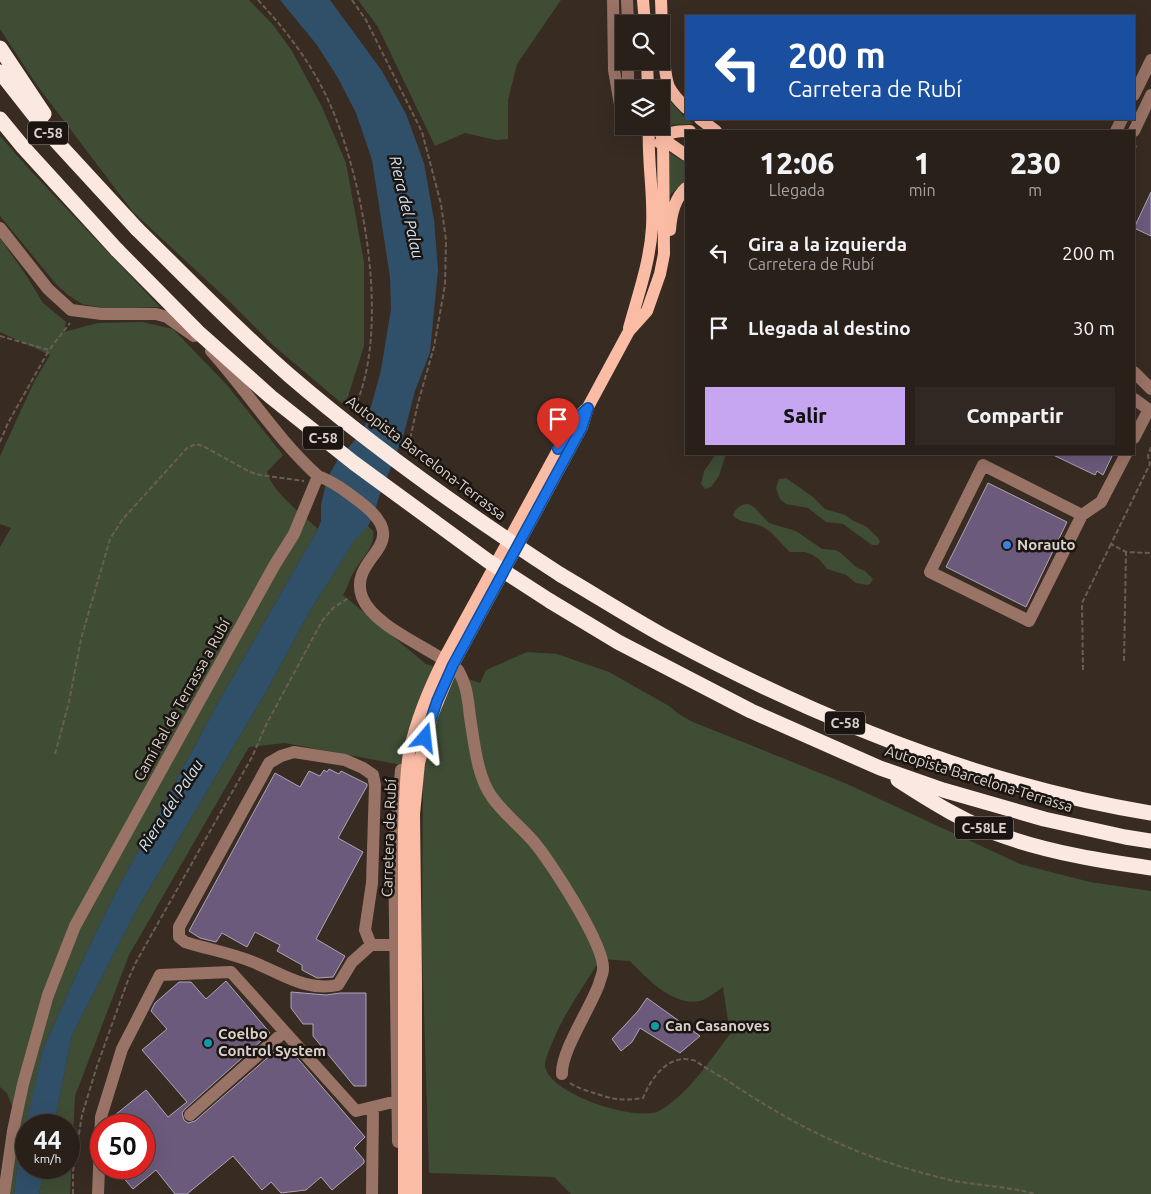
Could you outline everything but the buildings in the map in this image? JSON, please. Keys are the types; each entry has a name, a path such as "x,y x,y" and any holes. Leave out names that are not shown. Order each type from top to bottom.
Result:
{"highway":[{"path":"0,48 31,95 98,188"},
{"name":"Autopista Barcelona-Terrassa","path":"0,72 45,129 98,188 137,229 269,356 335,413 446,498 561,574 661,634 753,682 873,736 970,770 1047,792 1151,813"},
{"name":"Autopista Barcelona-Terrassa","path":"0,119 117,250 198,332 271,397 354,463 480,556 550,601 618,642 751,711 880,768 943,790 1044,819 1151,841"},
{"name":"C-58LE","path":"880,768 936,805 1004,837 1042,848 1151,868"},
{"path":"1100,860 1132,874 1151,877"}],"main road":[{"path":"643,0 644,15"},
{"path":"654,0 656,15"},
{"path":"661,0 668,84 685,107"},
{"path":"701,120 715,130"},
{"path":"670,131 685,131"},
{"name":"Carretera de Rubí","path":"404,1194 404,849 406,775 410,752 429,690 448,663 477,611 491,595 582,427 588,408 629,331 642,286 651,241 649,135"},
{"path":"651,178 659,135"},
{"name":"Carretera de Rubí","path":"629,331 647,311 656,288 664,254 660,135"},
{"path":"664,135 680,152 685,154"},
{"path":"664,254 669,238 671,217 675,203 685,189"},
{"name":"Carretera de Rubí","path":"416,1194 414,800 419,763 432,716 432,702 448,663 574,421 588,408"}],"street":[{"path":"613,0 616,80"},
{"path":"627,0 628,15"},
{"path":"1135,93 1151,60"},
{"path":"1135,130 1151,95"},
{"path":"0,228 48,289 71,310 102,314 156,314 167,317 180,325 209,349 317,479 335,483 378,517 383,526 382,543 365,567 360,588 362,597 367,605 383,621 458,670 464,680 476,750 487,789 500,807 546,856 597,945 603,962 603,970 593,1000 562,1063 562,1074"},
{"path":"1135,373 1151,389"},
{"path":"1135,400 1150,410 1135,436"},
{"path":"1082,515 983,465 930,572 1029,621 1082,515 1101,502 1125,455"},
{"name":"Camí Ral de Terrassa a Rubí","path":"4,1194 13,1131 23,1084 48,995 75,926 274,566 289,543 317,479"},
{"path":"371,945 365,930 372,883 375,785 373,775 345,760 294,752 281,756 269,763 179,927 179,937 184,942 251,961 306,985 329,987 338,985 352,962 371,945 390,945"},
{"path":"399,1194 390,945 394,849 401,770 410,752"},
{"path":"98,1194 101,1117 122,1049 160,975 230,972 356,1111 397,1101"},
{"path":"190,1115 284,1032"},
{"path":"372,1194 373,1106"}],"path":[{"path":"258,0 281,24 311,68 329,101 352,161 369,254 372,318 371,349 354,409 349,417"},
{"path":"352,0 366,20 422,132 441,204 446,240 445,285 434,347 418,404 407,454"},
{"path":"0,442 8,423 49,350 79,312"},
{"path":"0,336 49,350"},
{"path":"55,754 69,702 81,639 110,539 114,531 134,507 187,448 196,444 203,446 239,467 260,475 317,479"},
{"path":"1083,670 1082,603 1150,464 1148,456 1151,448"},
{"path":"1111,544 1126,552 1151,552"},
{"path":"1124,661 1126,552"},
{"path":"562,1074 566,1080 578,1088 611,1099 633,1100 642,1098 650,1081 660,1070 682,1058 690,1059 782,1116 828,1140 863,1155 938,1178 1022,1190 1035,1194"}],"green space":[{"path":"0,0 249,0 274,26 292,51 322,107 346,163 364,262 364,346 345,406 274,346 228,300 133,212 36,84 0,29"},
{"path":"358,0 561,0 517,64 508,100 508,139 496,140 465,133 435,146 378,27"},
{"path":"670,101 685,120 692,124 670,125"},
{"path":"0,136 160,307 109,309 82,304 56,284 0,216"},
{"path":"667,151 685,162 685,181 669,196"},
{"path":"0,238 43,303 66,322 64,332 98,323 142,322 173,329 227,385 283,455 267,472 270,480 281,495 318,529 219,701 116,892 87,951 43,1049 29,1114 15,1114 16,1179 14,1194 0,1194 0,1182 12,1106 7,1093 0,1087 0,547 11,528 0,524 0,456 34,382 50,355 0,332"},
{"path":"715,455 726,455 719,476 711,487 705,489 701,484 704,471"},
{"path":"786,478 813,497 825,509 845,515 867,527 879,539 878,545 872,545 843,524 826,522 808,508 786,504 780,499 776,488 779,479"},
{"path":"749,504 769,523 796,531 822,549 835,550 841,553 873,579 870,584 856,583 846,575 827,569 819,559 811,554 790,552 767,529 759,525 743,522 733,515 740,506"},
{"path":"365,523 373,531 372,541 368,551 353,573 343,595 426,664 480,683 486,670 527,652 557,654 609,672 693,722 847,784 1020,864 1090,882 1151,891 1151,1194 571,1194 554,1177 429,1173 422,946 423,769 285,743 249,747 129,955 75,1096 74,1114 56,1114 72,1035 136,911 266,692 311,609","holes":["601,959 630,961 661,990 680,1000 690,1002 700,1001 709,997 723,987 730,1034 690,1085 661,1110 650,1113 616,1110 596,1104 561,1087 550,1077 545,1066 548,1054 572,1003"]},
{"path":"42,1179 71,1179 70,1194 39,1194"}],"water":[{"name":"Riera del Palau","path":"280,0 330,0 382,71 406,114 424,163 434,220 438,270 430,352 415,391 403,437 368,526 356,538 311,609 266,692 136,911 72,1035 56,1114 28,1114 43,1049 87,951 116,892 219,701 318,529 321,521 321,505 327,479 338,459 363,431 373,400 381,370 391,309 390,277 372,160 356,113 338,78 317,45"},
{"path":"16,1179 42,1179 39,1194 14,1194"}],"place":[{"name":"Norauto","path":"1007,545"},
{"name":"Can Casanoves","path":"655,1026"},
{"name":"Coelbo Control System","path":"208,1043"}],"route":[{"path":"425,738 437,701 453,665 582,427 588,408 574,421 558,449"}]}
